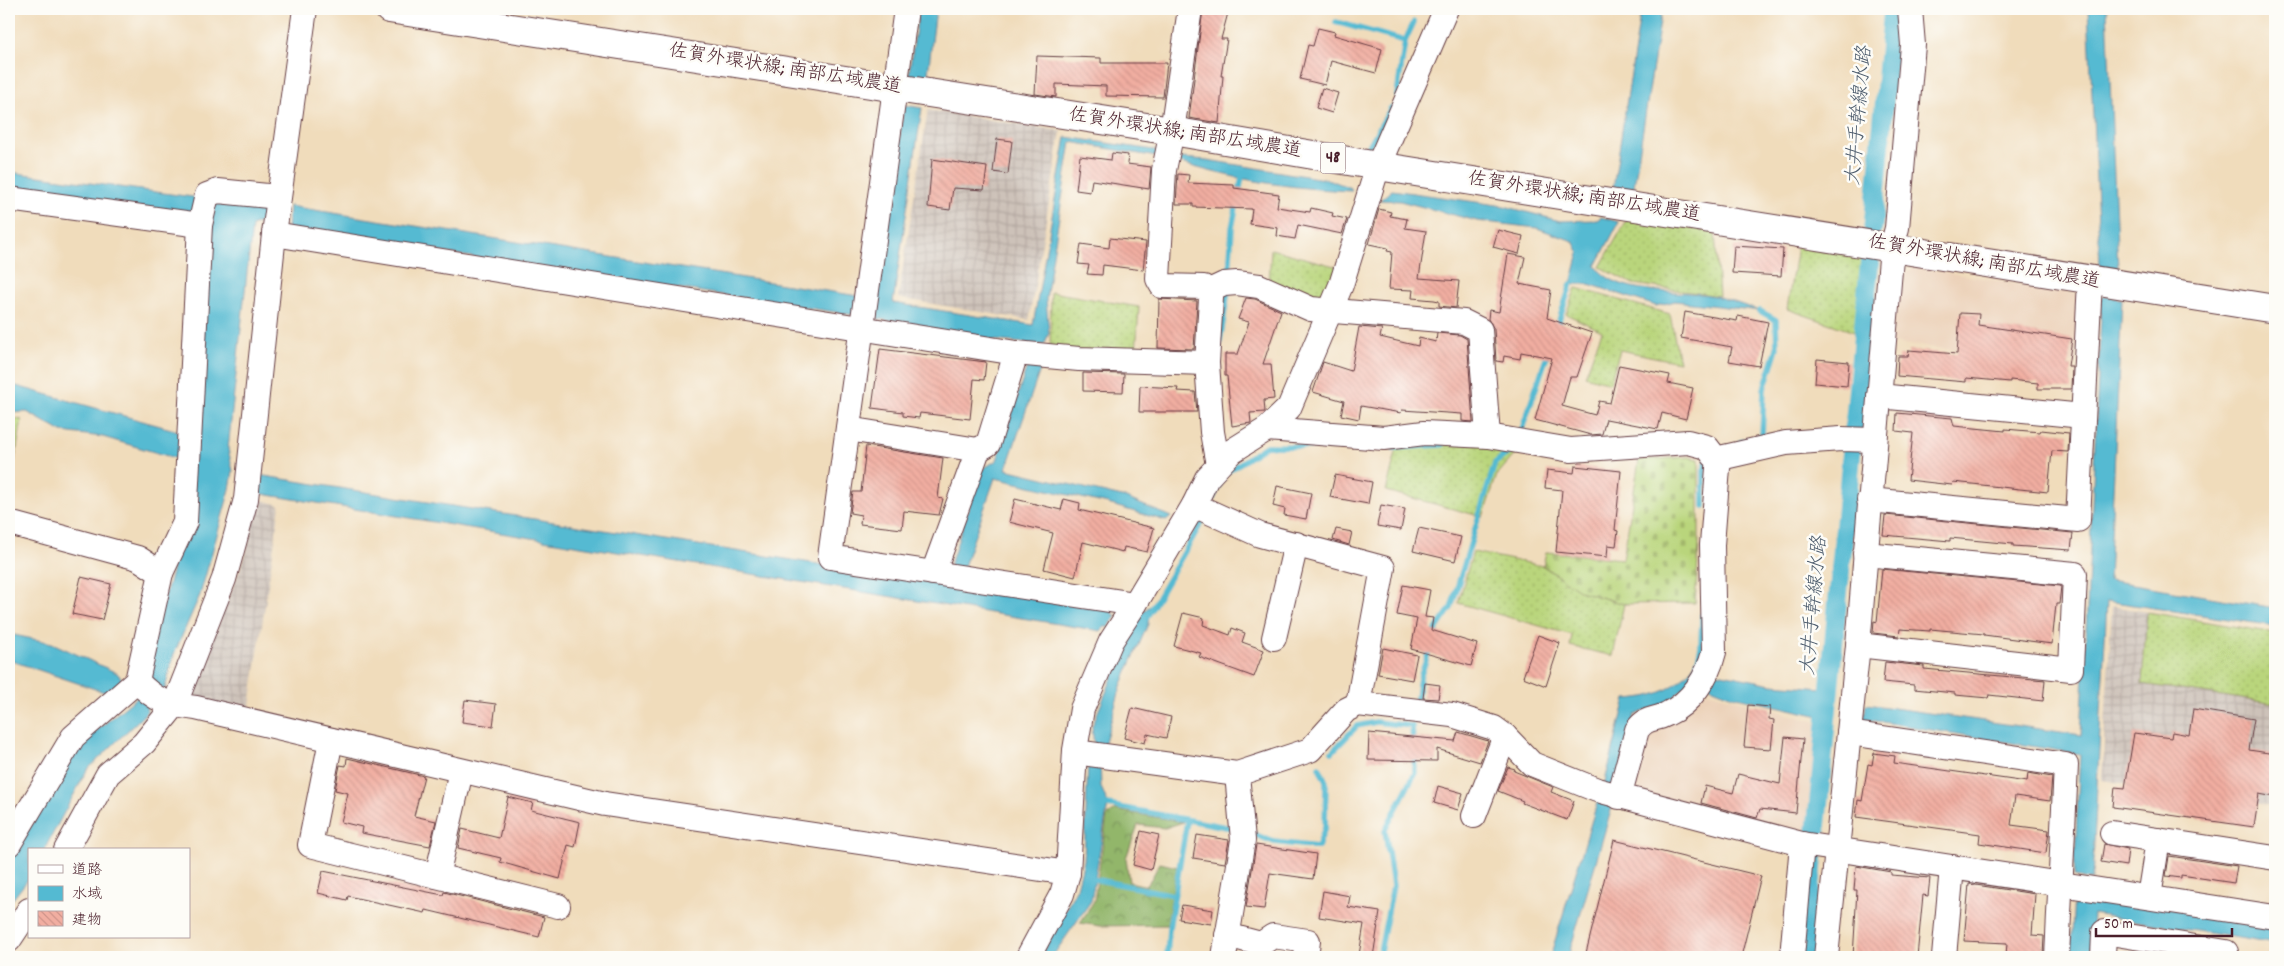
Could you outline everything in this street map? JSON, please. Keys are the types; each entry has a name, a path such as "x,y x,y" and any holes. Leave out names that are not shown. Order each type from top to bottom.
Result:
{"main road":[{"name":"佐賀外環状線; 南部広域農道","path":"390,9 1172,131 1378,166 1892,246 2090,281 2275,310"}],"street":[{"path":"9,844 16,819 73,737 153,694 224,579 246,499 278,198 304,9"},
{"path":"906,9 863,330 830,557 1135,604"},
{"path":"1190,9 1172,131 1164,170 1158,279 1162,286 1204,287 1209,291 1211,298 1207,364 1212,432 1218,465"},
{"path":"1028,957 1062,894 1068,873 1089,754 1082,709 1110,641 1135,604 1194,505 1206,478 1232,451 1267,430 1289,408 1342,285 1378,166 1446,9"},
{"path":"1792,957 1849,733 1869,500 1859,439 1879,396 1892,246 1897,228 1913,46 1910,9"},
{"path":"67,848 108,774 144,743 153,694 161,573 185,522 200,225 207,195 218,191 278,198"},
{"path":"9,199 200,225"},
{"path":"274,234 863,330 1016,352 1079,359 1207,364"},
{"path":"1869,500 2078,520 2090,281"},
{"path":"1209,291 1224,284 1237,283 1259,286 1311,309 1464,322 1480,330 1488,436"},
{"path":"933,573 978,450 988,444 1016,352"},
{"path":"1879,396 2083,416"},
{"path":"848,429 978,450"},
{"path":"1267,430 1384,438 1424,433 1488,436 1570,450 1688,442 1707,447 1714,456 1720,458 1786,443 1859,439"},
{"path":"1608,793 1643,721 1668,714 1692,697 1705,674 1714,652 1712,545 1720,458"},
{"path":"1194,505 1260,536 1384,568 1358,704"},
{"path":"9,524 138,558 161,573"},
{"path":"1274,638 1296,544"},
{"path":"1858,645 2070,669 2075,574 1865,554"},
{"path":"153,694 196,708 605,804 1068,873"},
{"path":"1089,754 1237,774 1310,750 1346,710 1358,704 1452,715 1494,728 1505,736 1532,764 1608,793 1821,846 2275,917"},
{"path":"1849,733 2066,765 2056,957"},
{"path":"1474,816 1505,736"},
{"path":"331,740 310,845 558,906"},
{"path":"437,876 461,771"},
{"path":"1237,774 1243,840 1226,946 1261,944 1274,936 1308,941 1306,957"},
{"path":"2112,833 2275,858"},
{"path":"2149,897 2158,840"},
{"path":"1821,846 1826,957"},
{"path":"1944,957 1952,867"},
{"path":"9,940 28,912"},
{"path":"2103,957 2104,932 2226,952 2225,957"}],"shaded area":[{"path":"928,110 1061,131 1029,320 898,298"},
{"path":"1915,267 2079,294 2077,363 1891,343 1898,277"},
{"path":"255,498 280,505 249,712 189,698 246,554"},
{"path":"2112,606 2147,612 2142,684 2275,704 2275,806 2102,780"},
{"path":"1700,690 1820,723 1808,835 1627,791 1643,728"}],"green space":[{"path":"1628,218 1715,231 1719,296 1633,284 1600,267"},
{"path":"1797,246 1864,258 1857,333 1787,309"},
{"path":"1271,249 1338,267 1321,305 1269,284"},
{"path":"1576,288 1670,314 1679,362 1620,350 1610,383 1585,376 1602,331 1566,314"},
{"path":"1051,292 1139,307 1136,353 1050,349"},
{"path":"9,417 22,420 14,464 9,463"},
{"path":"1500,443 1517,452 1497,475 1483,517 1386,491 1398,445"},
{"path":"1688,457 1699,459 1699,546 1695,603 1624,604 1580,591 1543,566 1546,552 1623,559 1639,460"},
{"path":"1473,552 1543,566 1581,591 1624,604 1613,656 1570,646 1572,635 1458,603"},
{"path":"2147,612 2275,633 2275,704 2142,684"},
{"path":"1115,810 1183,822 1165,828 1138,825 1126,858 1129,882 1147,886 1160,863 1177,867 1167,925 1100,926 1080,923 1094,901 1107,816"}],"water":[{"path":"919,9 936,9 927,81 908,79"},
{"path":"1641,9 1662,9 1633,192 1613,189"},
{"path":"2088,9 2107,9 2118,270 2100,267"},
{"path":"904,105 922,108 893,303 1033,325 1066,137 1160,151 1157,157 1071,142 1046,299 1049,333 1044,345 981,339 875,318"},
{"path":"1180,158 1207,160 1330,180 1351,188 1352,191 1286,186 1242,179 1178,162"},
{"path":"9,172 200,198 194,216 9,187"},
{"path":"1392,190 1504,206 1560,221 1597,220 1601,217 1619,222 1596,266 1605,276 1632,287 1709,295 1760,311 1675,301 1656,306 1589,284 1571,284 1579,253 1573,241 1537,228 1477,221 1400,201 1380,200"},
{"path":"215,199 266,205 264,220 252,226 228,449 233,471 230,489 200,595 174,654 164,692 146,704 147,712 87,770 45,848 28,848 28,879 9,904 9,861 80,744 153,684 148,654 172,572 209,216"},
{"path":"289,206 858,296 855,315 287,229"},
{"path":"2102,296 2122,299 2109,580 2275,608 2275,626 2107,601 2092,880 2074,876 2080,754 1864,719 1866,704 2081,735"},
{"path":"1029,360 1043,361 1006,469 1126,498 1171,517 1166,521 1108,504 995,478 962,572 949,568 981,470 997,460"},
{"path":"9,384 182,432 178,459 103,437 62,432 27,412 9,413"},
{"path":"258,475 1113,611 1112,614 1116,615 1109,627 1104,627 1101,631 256,493"},
{"path":"1149,606 1148,624 1121,686 1100,759 1101,787 1108,804 1091,901 1052,957 1043,957 1044,949 1077,888 1084,860 1088,763 1094,746 1092,726 1137,618"},
{"path":"9,634 52,643 117,673 122,679 107,693 9,660"},
{"path":"1706,646 1693,679 1670,701 1635,715 1615,788 1604,785 1626,699 1653,695 1674,685 1691,669"},
{"path":"1717,673 1772,684 1823,688 1820,716 1733,696 1706,685"},
{"path":"1598,800 1612,807 1568,957 1550,957"},
{"path":"2074,893 2275,925 2275,944 2093,914 2090,957 2071,957"}],"building":[{"path":"1203,9 1229,9 1221,39 1227,39 1221,76 1223,76 1219,123 1189,118"},
{"path":"1318,28 1335,32 1334,35 1382,49 1376,73 1331,61 1325,85 1300,79 1308,45 1313,46"},
{"path":"1037,56 1101,58 1101,63 1167,63 1163,97 1106,96 1106,86 1056,84 1056,97 1035,94"},
{"path":"1322,88 1338,93 1332,113 1316,108"},
{"path":"997,139 1012,141 1008,174 993,172"},
{"path":"1112,153 1128,155 1127,164 1151,167 1149,189 1092,180 1090,192 1076,190 1080,156 1111,160"},
{"path":"932,159 987,167 984,190 953,188 950,210 928,207"},
{"path":"1178,174 1189,175 1188,183 1234,185 1234,188 1279,194 1277,207 1310,212 1311,208 1333,213 1332,216 1347,219 1342,234 1298,225 1295,239 1277,236 1278,228 1250,224 1252,209 1193,207 1193,204 1176,204"},
{"path":"1379,209 1391,212 1390,216 1407,219 1405,228 1426,231 1419,278 1459,281 1456,308 1439,306 1439,301 1412,298 1413,290 1389,289 1392,252 1387,251 1388,248 1369,244"},
{"path":"1498,230 1523,236 1519,254 1493,247"},
{"path":"1110,238 1146,242 1143,270 1103,265 1102,275 1087,274 1089,265 1078,264 1081,244 1109,248"},
{"path":"1734,246 1783,249 1781,276 1732,273"},
{"path":"1508,254 1525,257 1519,284 1551,290 1547,318 1592,333 1577,377 1570,377 1562,406 1595,415 1599,401 1610,403 1619,365 1670,375 1668,383 1693,388 1686,419 1662,413 1658,429 1606,419 1602,434 1591,435 1535,420 1552,358 1521,352 1520,359 1504,356 1503,362 1496,361 1494,329 1488,319 1489,310 1499,312"},
{"path":"1246,298 1255,299 1281,311 1263,364 1271,364 1274,399 1264,400 1265,412 1250,413 1251,423 1232,426 1227,376 1225,376 1225,354 1238,354 1249,322 1238,319"},
{"path":"1159,299 1197,301 1194,349 1158,348"},
{"path":"1685,312 1737,321 1738,316 1768,322 1759,366 1729,361 1732,347 1681,338"},
{"path":"1960,313 1979,314 1978,325 2072,339 2068,366 2072,366 2071,389 2038,389 2038,383 2010,380 2010,382 1966,378 1966,382 1897,376 1898,356 1908,356 1909,350 1957,354"},
{"path":"1359,327 1382,329 1380,337 1418,346 1419,338 1436,342 1437,333 1460,335 1467,339 1473,422 1462,421 1462,414 1402,410 1401,413 1361,406 1359,419 1341,415 1344,401 1313,392 1323,362 1351,371"},
{"path":"880,349 986,362 984,380 974,379 970,419 920,413 919,418 903,416 903,412 872,408"},
{"path":"1817,359 1849,362 1847,386 1815,383"},
{"path":"1083,373 1124,374 1123,392 1083,391"},
{"path":"1140,386 1178,388 1177,391 1195,392 1197,412 1139,412"},
{"path":"1897,413 1952,418 1954,426 2005,431 2005,429 2040,432 2041,430 2069,433 2068,452 2052,451 2048,492 1953,482 1952,485 1908,480 1913,433 1896,431"},
{"path":"866,446 943,458 938,498 943,499 939,515 904,511 902,529 860,524 861,515 850,513 853,492 861,492"},
{"path":"1575,466 1621,471 1615,530 1618,531 1616,546 1608,545 1607,557 1556,552 1562,490 1545,488 1547,470 1574,473"},
{"path":"1335,475 1372,482 1368,504 1330,497"},
{"path":"1277,486 1311,493 1306,519 1284,515 1285,509 1273,506"},
{"path":"1015,499 1061,510 1064,499 1080,503 1079,510 1154,528 1147,552 1124,547 1123,552 1083,542 1075,577 1044,569 1053,533 1009,522"},
{"path":"1381,505 1405,509 1401,530 1377,526"},
{"path":"1885,515 2073,533 2071,550 2013,546 2013,544 1950,538 1950,541 1883,535"},
{"path":"1419,528 1461,537 1455,561 1413,551"},
{"path":"1336,529 1352,532 1349,545 1333,540"},
{"path":"1882,569 2061,586 2059,604 2056,604 2052,644 1984,634 1930,629 1930,631 1900,629 1899,636 1873,633 1874,621 1877,622"},
{"path":"81,577 111,584 102,620 72,614"},
{"path":"1403,585 1430,590 1425,617 1433,618 1431,630 1477,644 1471,666 1411,649 1417,619 1397,615"},
{"path":"1183,613 1204,618 1203,625 1230,635 1232,628 1245,633 1242,642 1264,650 1254,677 1199,657 1201,653 1174,646"},
{"path":"1538,635 1560,643 1546,686 1523,677"},
{"path":"1383,648 1417,655 1412,680 1378,674"},
{"path":"1885,662 1924,666 1924,669 2045,680 2043,701 1989,695 1988,698 1955,695 1955,693 1914,689 1914,685 1883,682"},
{"path":"1425,683 1440,685 1438,699 1423,698"},
{"path":"465,700 496,704 493,726 462,722"},
{"path":"1748,705 1770,707 1769,719 1774,720 1771,749 1744,747"},
{"path":"1132,708 1171,717 1166,738 1147,734 1145,743 1124,738"},
{"path":"2193,709 2254,719 2249,750 2275,754 2275,797 2259,794 2254,827 2113,807 2115,787 2125,788 2134,733 2171,738 2172,732 2189,735"},
{"path":"1458,732 1488,741 1480,762 1437,749 1437,761 1368,760 1369,733 1455,741"},
{"path":"1785,737 1803,739 1796,813 1760,809 1757,818 1701,803 1705,786 1733,793 1738,774 1780,784"},
{"path":"1874,753 1895,756 1894,763 2027,782 2028,773 2052,777 2050,801 2015,796 2011,825 2049,830 2046,853 1979,843 1980,834 1856,817 1858,800 1862,801 1868,764 1872,765"},
{"path":"347,758 424,776 414,816 436,821 430,846 361,833 362,827 341,822 348,793 335,790 340,765 346,766"},
{"path":"1508,767 1553,787 1551,792 1574,801 1567,820 1522,803 1523,801 1498,791"},
{"path":"1438,786 1463,793 1458,810 1434,803"},
{"path":"508,797 533,803 531,810 580,822 575,847 568,845 560,879 500,862 501,858 458,848 462,829 499,838"},
{"path":"1141,831 1159,835 1151,870 1133,865"},
{"path":"1197,835 1229,840 1225,863 1193,858"},
{"path":"1614,840 1761,876 1741,957 1604,957 1586,953"},
{"path":"2104,844 2128,849 2126,866 2101,862"},
{"path":"1256,845 1316,854 1313,879 1270,873 1264,909 1246,907"},
{"path":"2169,856 2237,866 2234,883 2181,875 2181,878 2166,876"},
{"path":"1856,866 1891,872 1891,875 1930,878 1928,896 1923,895 1917,957 1853,957 1857,890 1854,890"},
{"path":"323,871 443,895 444,892 544,917 539,937 426,910 425,913 348,896 347,900 318,893"},
{"path":"1969,884 2035,894 2032,935 2044,936 2043,956 2006,955 2007,943 1964,941"},
{"path":"1323,891 1350,896 1348,907 1380,912 1373,957 1359,955 1364,924 1319,917"},
{"path":"1182,905 1213,910 1211,924 1179,919"}],"waterway":[{"name":"大井手幹線水路","path":"1873,227 1893,9"},
{"path":"1336,22 1405,41"},
{"path":"1397,95 1405,41 1414,22"},
{"path":"1369,146 1391,108"},
{"path":"1229,274 1232,228 1243,172"},
{"name":"大井手幹線水路","path":"1804,957 1870,258"},
{"path":"1556,329 1571,284"},
{"path":"1219,347 1228,290"},
{"path":"1741,442 1762,436 1764,389 1777,348 1776,320 1760,311"},
{"path":"1522,429 1549,350"},
{"path":"1394,448 1442,445"},
{"path":"1211,502 1224,474 1266,446 1347,447"},
{"path":"1434,637 1437,628 1451,608 1495,463 1513,449"},
{"path":"1704,506 1704,470 1708,458"},
{"path":"1145,620 1203,520"},
{"path":"1696,668 1701,647 1702,615"},
{"path":"1416,704 1420,678 1430,648"},
{"path":"1332,752 1357,726 1376,722 1412,726 1413,744"},
{"path":"1381,957 1380,952 1393,886 1385,830 1415,773 1414,754"},
{"path":"1251,833 1274,842 1318,847 1325,827 1326,782 1319,767"},
{"path":"1102,804 1232,828"},
{"path":"1167,957 1169,928 1187,821"},
{"path":"1088,878 1174,895"}]}
